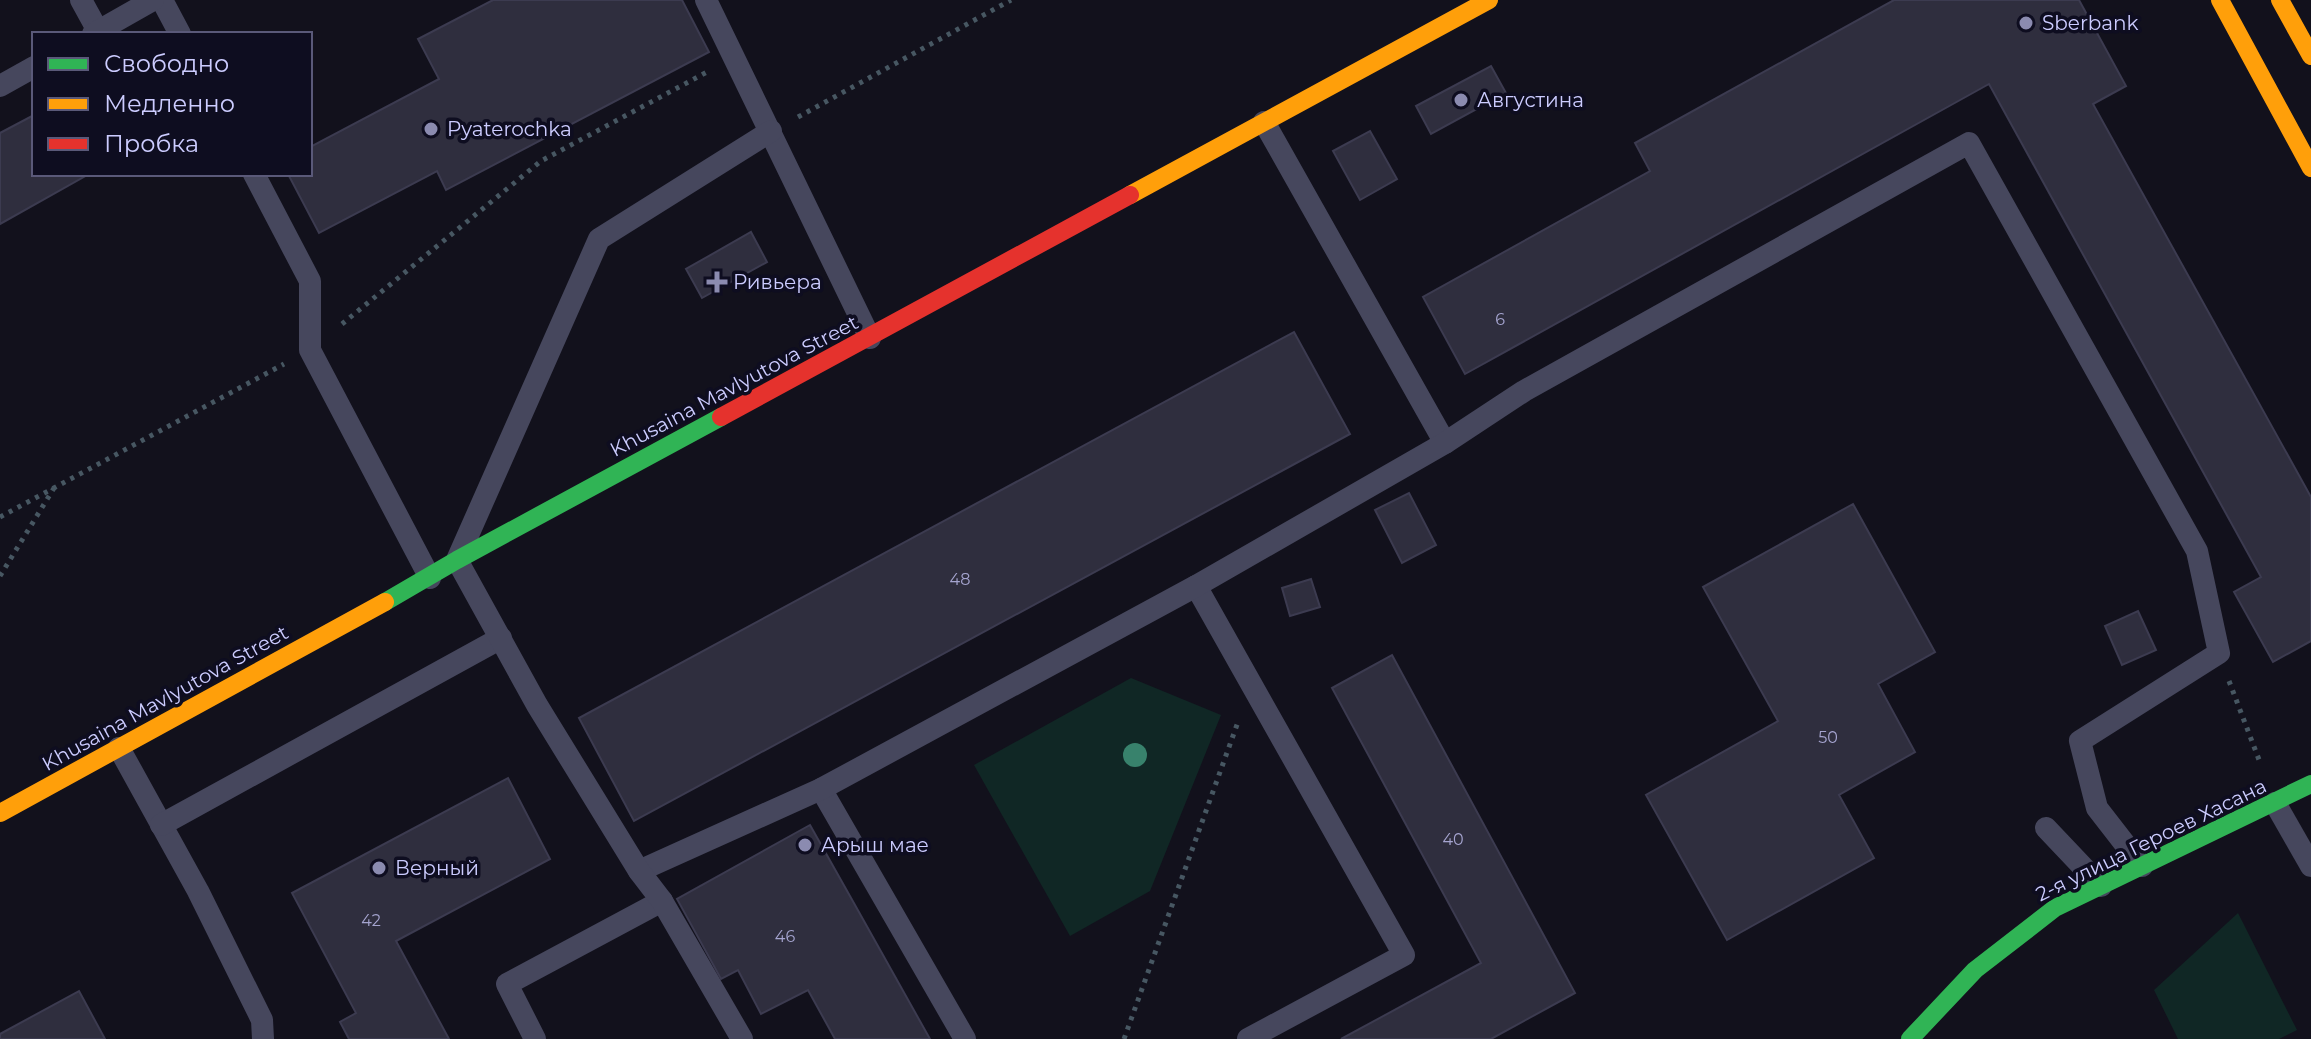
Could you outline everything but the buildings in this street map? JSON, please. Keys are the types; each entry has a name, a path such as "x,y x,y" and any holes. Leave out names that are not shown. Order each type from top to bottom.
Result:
{"street":[{"name":"Khusaina Mavlyutova Street","path":"0,813 430,578 457,560 1489,0"},
{"path":"2220,0 2311,168"},
{"path":"2280,0 2311,56"},
{"name":"2-я улица Героев Хасана","path":"1910,1039 1975,970 2055,908 2311,784"}],"lane":[{"path":"81,0 96,32 153,0"},
{"path":"162,0 179,32"},
{"path":"706,0 870,338"},
{"path":"0,86 32,68"},
{"path":"1264,122 1445,443"},
{"path":"742,1039 662,901 639,871 537,705 457,560 599,239 771,131"},
{"path":"639,871 821,789 1196,586 1445,443 1524,391 1969,143 2197,551 2219,653 2080,741 2097,808 2142,866"},
{"path":"255,176 310,281 310,350 430,578"},
{"path":"1196,586 1404,955 1248,1039"},
{"path":"161,825 501,638"},
{"path":"119,748 198,891 262,1020 263,1039"},
{"path":"821,789 965,1039"},
{"path":"2275,803 2311,866"},
{"path":"2046,828 2101,886"},
{"path":"535,1039 507,984 662,901"}],"path":[{"path":"771,131 1011,0"},
{"path":"0,517 310,350 541,161 736,57"},
{"path":"0,576 55,487"},
{"path":"2219,653 2275,803"},
{"path":"1124,1039 1252,683"}],"green space":[{"path":"1131,678 1221,715 1150,891 1070,936 974,765"},
{"path":"2238,913 2297,1030 2279,1039 2178,1039 2154,990"}],"traffic: fast":[{"path":"385,602 721,417"},
{"path":"1910,1039 1975,970 2055,908 2311,784"}],"traffic: slow":[{"path":"1130,195 1489,0"},
{"path":"2220,0 2311,168"},
{"path":"2280,0 2311,56"},
{"path":"0,813 385,602"}],"traffic: jam":[{"path":"721,417 1130,195"}],"place":[{"name":"Sberbank","path":"2026,23"},
{"name":"Августина","path":"1461,100"},
{"name":"Pyaterochka","path":"431,129"},
{"name":"Ривьера","path":"717,282"},
{"name":"Арыш мае","path":"805,845"},
{"name":"Верный","path":"379,868"}]}
